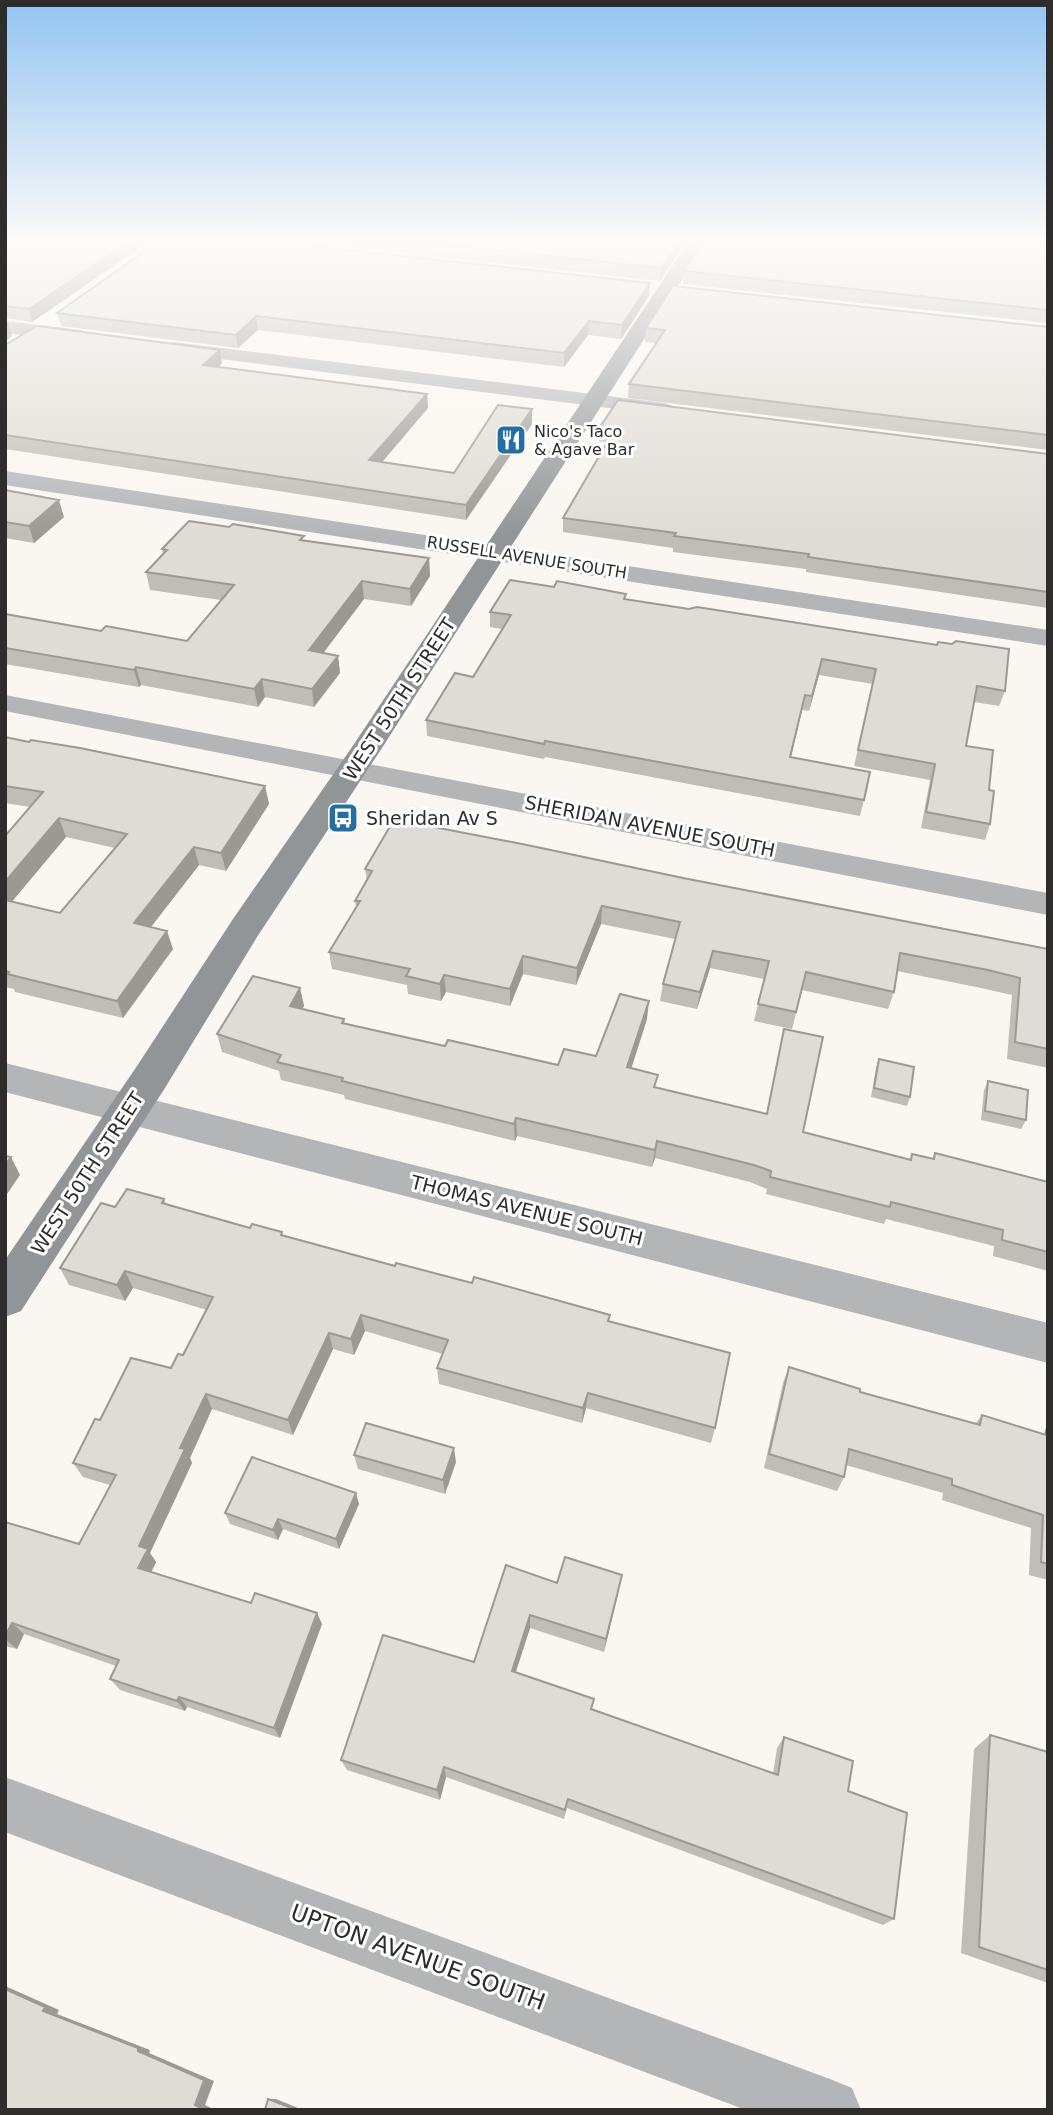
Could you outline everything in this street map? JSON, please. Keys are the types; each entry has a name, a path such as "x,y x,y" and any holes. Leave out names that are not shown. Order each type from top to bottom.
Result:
{"main road":[{"name":"WEST 50TH STREET","path":"5,1297 245,928 354,768 596,400 629,340"}],"street":[{"path":"17,345 25,340"},
{"path":"149,345 688,413"},
{"name":"RUSSELL AVENUE SOUTH","path":"5,478 1048,638"},
{"name":"SHERIDAN AVENUE SOUTH","path":"5,703 354,768 1048,904"},
{"name":"THOMAS AVENUE SOUTH","path":"5,1077 1048,1343"},
{"name":"UPTON AVENUE SOUTH","path":"5,1804 830,2110"}],"building":[{"path":"14,340 141,340 220,350 203,365 427,394 369,460 454,473 498,405 532,409 466,505 5,435 5,345"},
{"path":"453,340 574,340 564,353"},
{"path":"659,340 1048,340 1048,435 629,384"},
{"path":"618,400 1048,454 1048,592 808,557 809,554 674,536 676,533 563,518 615,429 600,427"},
{"path":"5,490 59,500 29,526 5,522"},
{"path":"189,521 229,527 233,524 304,536 300,540 429,558 410,589 362,581 309,650 338,656 312,689 262,679 254,689 136,667 134,670 5,648 5,614 101,631 106,626 187,641 234,585 146,572 167,550 162,549"},
{"path":"510,580 554,587 557,581 626,594 624,599 689,609 697,607 937,645 938,642 952,644 956,641 1009,649 1005,691 977,686 966,746 993,750 989,790 994,791 990,824 926,812 935,764 858,750 876,669 822,659 812,696 805,695 790,757 870,772 864,800 545,741 544,744 426,720 455,673 473,677 511,615 490,612"},
{"path":"5,737 80,748 265,786 221,853 194,847 134,923 167,931 117,1001 7,974 9,972 5,971 5,900 60,913 127,834 59,818 5,882 5,836 43,792 5,786"},
{"path":"408,822 1048,949 1048,1049 1015,1042 1020,978 900,953 894,992 806,972 796,1012 758,1004 769,961 713,951 700,992 663,984 680,922 602,906 577,968 523,956 510,989 444,975 440,984 406,976 410,969 329,952 360,901 355,901 372,871 365,869 392,823 404,825"},
{"path":"253,976 300,988 290,1006 344,1019 342,1023 445,1046 448,1040 558,1065 564,1049 596,1056 620,994 649,1001 627,1067 658,1075 654,1087 767,1114 784,1029 823,1037 803,1132 911,1160 912,1154 934,1159 935,1153 1048,1182 1048,1252 1002,1240 1003,1230 891,1202 890,1207 770,1177 771,1171 754,1165 657,1141 655,1150 516,1118 514,1124 277,1062 281,1055 217,1034"},
{"path":"879,1059 914,1067 910,1097 874,1088"},
{"path":"988,1081 1028,1090 1026,1120 985,1111"},
{"path":"127,1189 164,1199 162,1203 250,1228 252,1224 282,1232 281,1235 395,1266 396,1263 472,1283 474,1277 610,1315 608,1321 730,1353 715,1428 588,1393 583,1408 437,1368 448,1340 361,1315 351,1339 329,1333 288,1420 206,1394 180,1448 185,1449 139,1546 148,1549 138,1568 251,1603 255,1593 317,1613 274,1728 179,1697 177,1701 110,1679 119,1660 12,1623 5,1636 5,1522 79,1544 116,1475 73,1463 95,1419 100,1420 131,1358 171,1368 178,1354 183,1355 213,1297 125,1271 117,1285 60,1268 101,1203 115,1207"},
{"path":"789,1367 860,1389 860,1392 980,1425 982,1415 1046,1435 1048,1430 1048,1564 1041,1562 1043,1515 952,1485 952,1479 849,1449 844,1477 769,1454"},
{"path":"366,1423 454,1448 443,1480 354,1455"},
{"path":"252,1457 356,1493 336,1539 278,1519 273,1530 225,1513"},
{"path":"565,1557 622,1575 606,1639 530,1615 512,1671 594,1699 591,1709 778,1775 784,1737 853,1761 848,1791 907,1813 894,1919 568,1799 565,1810 444,1767 437,1790 341,1760 383,1635 474,1662 506,1565 557,1583"},
{"path":"990,1735 1048,1752 1048,1970 979,1947"},
{"path":"5,1989 45,2007 43,2011 138,2048 138,2051 204,2080 195,2105 205,2110 5,2110"},
{"path":"268,2099 297,2110 265,2110"}],"place":[{"name":"Nico's Taco & Agave Bar","path":"511,440"},
{"name":"Sheridan Av S","path":"343,818"}]}
